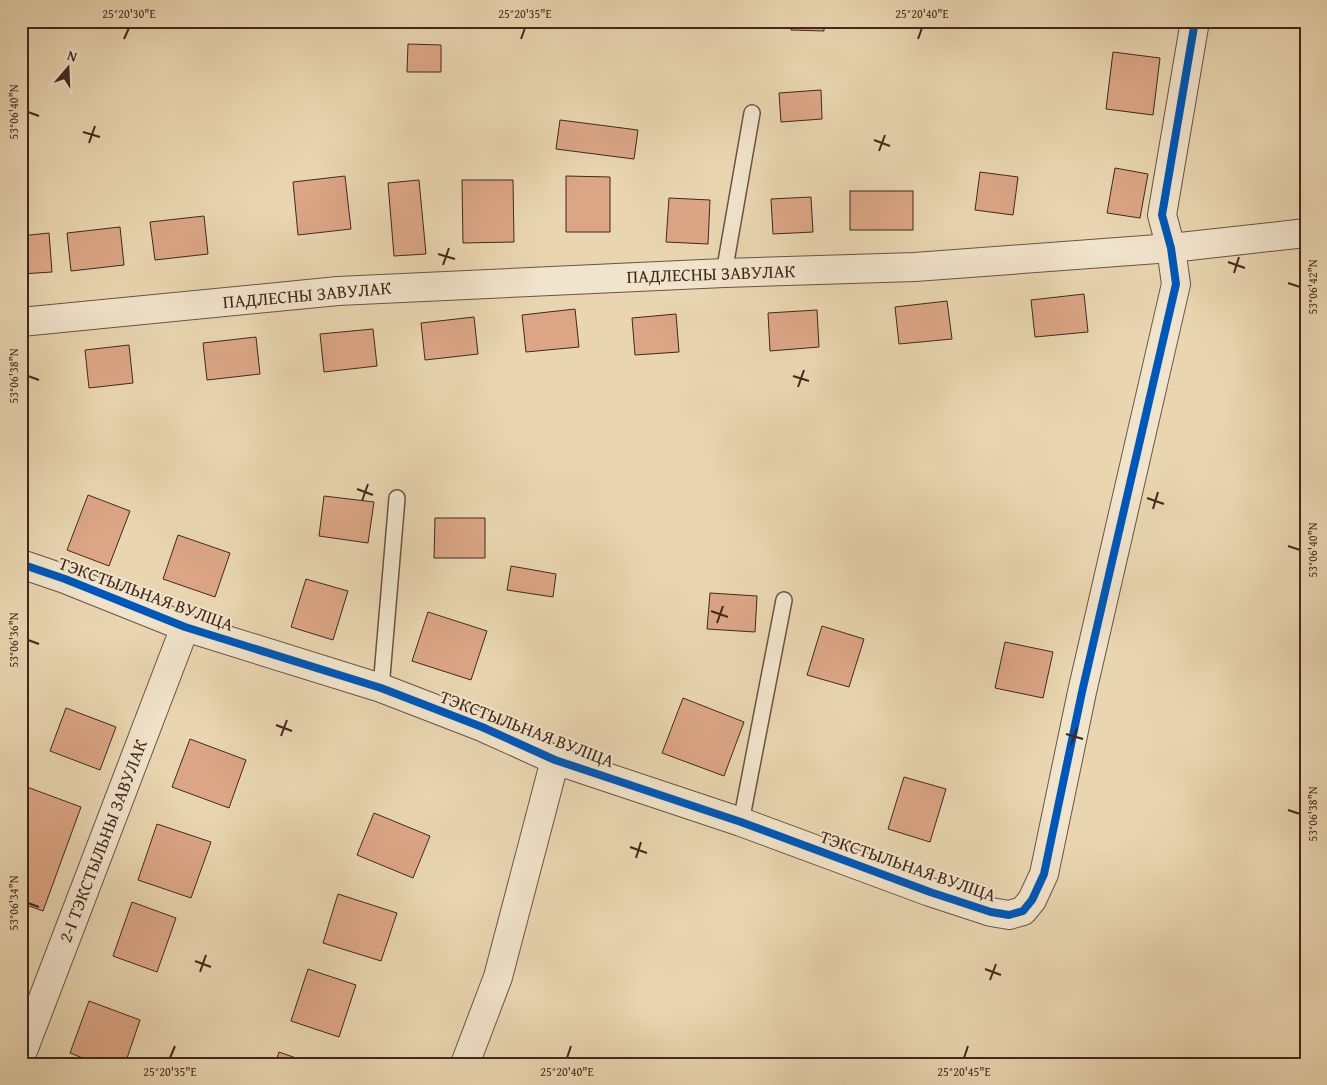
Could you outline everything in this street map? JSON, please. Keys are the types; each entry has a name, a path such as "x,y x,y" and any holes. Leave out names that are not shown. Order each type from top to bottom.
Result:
{"street":[{"path":"1171,248 1162,215 1195,21"},
{"name":"ПАДЛЕСНЫ ЗАВУЛАК","path":"21,322 338,291 724,273 915,267 1171,248 1306,233"},
{"name":"ТЭКСТЫЛЬНАЯ ВУЛІЦА","path":"21,564 64,579 184,627 381,688 482,727 555,760 741,822 930,892 991,912 1009,915 1023,911 1032,900 1044,874 1082,692 1174,294 1176,284 1171,248"},
{"name":"2-І ТЭКСТЫЛЬНЫ ЗАВУЛАК","path":"21,1056 184,627"},
{"path":"465,1064 498,977 555,760"}],"lane":[{"path":"724,273 752,113"},
{"path":"381,688 397,498"},
{"path":"741,822 784,600"}],"building":[{"path":"791,21 824,21 824,31 791,30"},
{"path":"408,44 441,45 441,72 407,72"},
{"path":"1113,52 1160,58 1153,115 1106,109"},
{"path":"821,90 822,119 781,122 779,93"},
{"path":"560,120 638,130 634,159 556,149"},
{"path":"1115,168 1148,174 1140,218 1107,213"},
{"path":"980,172 1018,177 1013,215 975,210"},
{"path":"345,176 351,229 298,235 293,182"},
{"path":"566,176 610,177 610,232 566,232"},
{"path":"419,180 426,254 394,256 388,183"},
{"path":"462,180 513,180 514,242 463,243"},
{"path":"850,191 913,191 913,230 850,230"},
{"path":"811,197 813,232 773,234 771,199"},
{"path":"669,198 710,200 708,244 666,242"},
{"path":"204,216 208,254 155,260 150,222"},
{"path":"120,227 124,265 71,271 67,233"},
{"path":"49,233 52,272 21,274 21,236"},
{"path":"1084,294 1088,332 1035,337 1031,300"},
{"path":"947,301 952,339 899,344 895,307"},
{"path":"575,309 579,347 526,352 522,315"},
{"path":"817,310 819,347 770,351 768,313"},
{"path":"676,314 679,352 635,355 632,318"},
{"path":"474,317 478,354 425,360 421,323"},
{"path":"373,329 377,366 324,372 320,334"},
{"path":"256,337 260,374 207,380 203,343"},
{"path":"129,345 133,383 89,388 85,350"},
{"path":"88,495 130,511 109,566 67,550"},
{"path":"324,496 374,502 368,543 319,536"},
{"path":"435,518 485,518 485,558 434,558"},
{"path":"178,535 230,553 215,597 163,579"},
{"path":"511,566 556,574 553,597 507,590"},
{"path":"306,579 348,591 333,640 291,627"},
{"path":"710,593 757,596 755,632 707,629"},
{"path":"428,612 487,631 471,680 412,661"},
{"path":"822,626 864,639 849,687 807,675"},
{"path":"1005,642 1053,652 1043,698 995,688"},
{"path":"683,698 744,722 724,776 662,753"},
{"path":"66,708 116,727 100,770 50,751"},
{"path":"190,739 246,760 229,808 172,787"},
{"path":"904,777 946,789 930,842 888,829"},
{"path":"27,787 81,807 43,911 21,903 21,802"},
{"path":"374,813 430,836 413,878 357,855"},
{"path":"157,824 211,842 191,898 138,880"},
{"path":"338,894 397,913 381,961 323,943"},
{"path":"132,902 176,918 157,972 113,956"},
{"path":"308,969 356,985 339,1037 291,1021"},
{"path":"89,1001 140,1020 125,1064 98,1064 70,1053"},
{"path":"279,1052 313,1064 275,1064"}],"cycle path":[{"path":"21,564 65,579 185,627 381,688 482,727 555,760 741,822 930,892 991,912 1009,915 1023,911 1032,900 1044,874 1082,692 1176,284 1171,248 1162,215 1195,21"}]}
